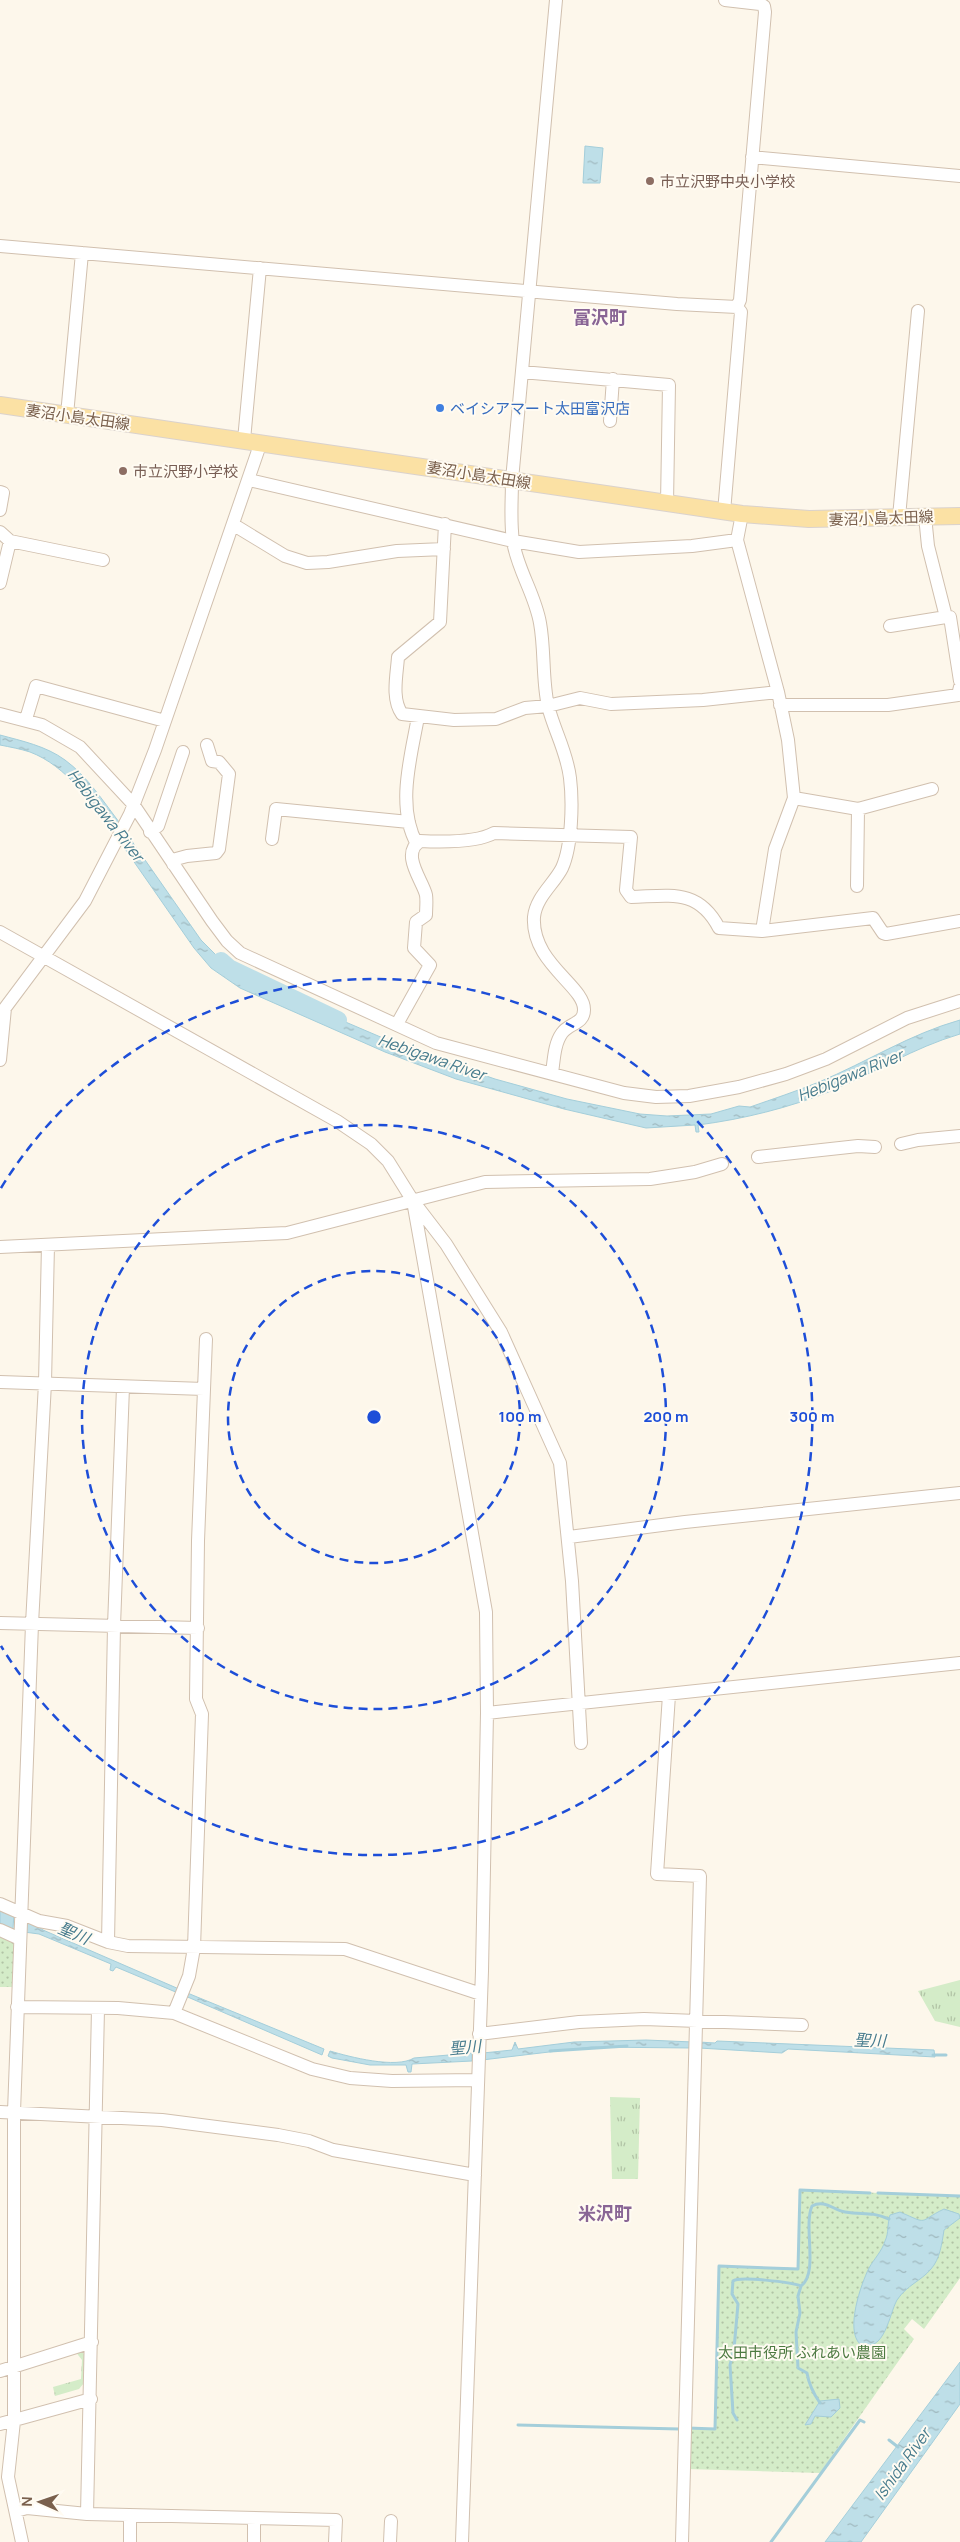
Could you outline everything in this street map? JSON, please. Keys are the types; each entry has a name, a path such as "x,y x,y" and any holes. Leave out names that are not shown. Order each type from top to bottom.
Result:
{"main road":[{"name":"妻沼小島太田線","path":"0,405 261,442 724,512 809,519 960,516"}],"street":[{"path":"552,1073 556,1047 562,1032 580,1022 584,1012 584,1000 550,964 538,943 534,917 538,904 561,869 566,857 570,834 570,779 564,749 548,706 542,632 538,609 520,565 513,541 512,480 556,0"},
{"path":"725,0 766,3 739,304 737,307"},
{"path":"752,157 960,176"},
{"path":"0,246 722,308 737,307"},
{"path":"67,415 82,253"},
{"path":"244,440 260,268"},
{"path":"724,512 741,312 737,307"},
{"path":"899,517 918,311"},
{"path":"522,372 669,385 667,503"},
{"path":"610,421 613,379"},
{"path":"0,1060 6,1008 42,956 85,900 111,853 132,809 234,525 261,442"},
{"path":"249,480 513,541 580,552 692,546 737,540"},
{"path":"0,492 3,492 0,510"},
{"path":"742,514 737,540 778,692 788,740 794,798 775,849 762,931"},
{"path":"925,516 928,546 946,617"},
{"path":"445,524 440,622 398,657 396,687 398,708 402,714 418,718 496,719 525,708 548,706 580,698 611,704 704,700 778,692"},
{"path":"234,525 285,556 307,563 328,562 398,551 444,549"},
{"path":"0,532 10,541 103,560"},
{"path":"0,582 10,541"},
{"path":"890,626 950,617 960,681"},
{"path":"26,719 36,686 165,721"},
{"path":"780,705 888,705 958,695 960,687"},
{"path":"0,714 26,719 59,733 80,747 150,832 221,933 240,952 436,1042 624,1093 656,1098 708,1093 739,1087 802,1068 826,1059 902,1020 960,1001"},
{"path":"417,844 409,822 407,780 418,718"},
{"path":"173,864 176,859 216,853 219,850 229,774 219,762 212,761 207,745"},
{"path":"150,832 158,826 182,752"},
{"path":"794,798 858,809 932,790"},
{"path":"272,839 276,809 409,822"},
{"path":"857,886 858,809"},
{"path":"397,1024 430,965 414,948 416,922 426,915 426,894 414,870 414,850 420,841 444,842 477,839 494,833 631,837 626,890 631,897 684,896 696,900 713,917 719,928 762,931 873,918 883,934 886,934 960,921"},
{"path":"0,932 344,1126 371,1144 388,1161 413,1201 446,1244 501,1332 560,1463 569,1537 581,1743"},
{"path":"901,1144 918,1140 960,1136"},
{"path":"758,1157 858,1146 875,1147"},
{"path":"0,1247 238,1236 303,1230 485,1182 650,1179 722,1164"},
{"path":"413,1201 484,1593 487,1713 481,1994 462,2542"},
{"path":"22,2542 8,2477 14,2421 6,2369 20,1914 32,1624 45,1383 48,1244"},
{"path":"176,2009 187,1980 194,1948 202,1714 196,1698 206,1339"},
{"path":"0,1382 204,1389"},
{"path":"108,1942 114,1626 123,1386"},
{"path":"569,1537 685,1522 960,1493"},
{"path":"0,1623 198,1628"},
{"path":"487,1713 960,1663"},
{"path":"668,1695 657,1874 700,1876 682,2542"},
{"path":"0,1904 39,1921 67,1926 108,1942 128,1946 345,1949 481,1994"},
{"path":"0,1930 20,1935"},
{"path":"17,2007 176,2009 312,2069 350,2078 392,2081 478,2077"},
{"path":"87,2514 98,2009"},
{"path":"479,2037 579,2022 802,2025"},
{"path":"0,2112 162,2120 278,2135 309,2141 333,2150 475,2175"},
{"path":"6,2369 92,2342"},
{"path":"0,2424 91,2398"},
{"path":"16,2511 27,2508 87,2514 336,2520 335,2542"},
{"path":"130,2515 130,2542"},
{"path":"254,2519 254,2542"},
{"path":"390,2542 391,2521"}],"green space":[{"path":"0,1934 15,1941 13,1987 0,1987"},
{"path":"960,1980 960,2027 935,2021 918,1991"},
{"path":"610,2097 640,2098 638,2179 612,2179"},
{"name":"太田市役所 ふれあい農園","path":"800,2190 960,2196 960,2278 924,2329 912,2319 904,2329 914,2339 820,2473 686,2469 687,2428 715,2429 719,2266 798,2268"},
{"path":"79,2348 84,2354 84,2383 79,2389 55,2396 53,2387 81,2379 82,2360 75,2351"}],"water":[{"path":"585,146 603,148 600,183 583,183"},
{"path":"0,735 42,748 58,755 73,766 94,789 119,822 114,833 77,786 56,766 30,752 0,745"},
{"path":"129,837 201,940 227,966 280,994 411,1050 495,1079 567,1099 640,1114 667,1116 711,1114 739,1106 750,1107 802,1089 924,1033 960,1020 960,1034 926,1046 831,1091 799,1103 766,1112 698,1125 699,1132 696,1132 695,1125 646,1128 564,1109 456,1079 385,1052 240,988 211,968 194,948 123,846"},
{"path":"0,1907 14,1913 13,1929 0,1923"},
{"path":"25,1917 43,1930 179,1989 178,1993 116,1967 113,1971 110,1970 111,1964 39,1934 24,1932"},
{"path":"185,1992 324,2049 322,2055 183,1995"},
{"path":"646,2040 693,2042 692,2048 591,2047 482,2060 483,2053 512,2050 515,2042 518,2049 574,2042"},
{"path":"717,2041 934,2050 935,2057 788,2049 782,2053 699,2048 699,2042 715,2043"},
{"path":"330,2051 385,2062 472,2053 472,2061 412,2064 411,2072 408,2072 406,2065 370,2065 332,2058 328,2056"},
{"path":"944,2209 959,2214 960,2218 944,2230 937,2261 927,2273 897,2300 881,2338 868,2346 860,2344 854,2328 856,2307 869,2268 886,2238 890,2215 900,2212 923,2220"},
{"name":"Ishida River","path":"960,2362 960,2404 861,2542 825,2542"},
{"path":"839,2399 840,2408 831,2417 815,2416 811,2424 805,2425 820,2401"}],"waterway":[{"name":"Hebigawa River","path":"221,961 229,968 338,1020"},
{"name":"聖川","path":"550,2051 627,2046"},
{"name":"聖川","path":"933,2055 946,2055"},
{"path":"688,2428 715,2429 719,2266 798,2269 800,2190 870,2193"},
{"path":"878,2193 960,2196"},
{"path":"737,2420 733,2413 730,2365 734,2349 738,2304 732,2294 733,2281 745,2279 766,2280 801,2286 806,2280 809,2271 810,2215 812,2206 817,2204 825,2204 845,2212 872,2214 889,2219"},
{"path":"801,2286 798,2296 800,2313 796,2332 798,2368 807,2373 815,2396 820,2403"},
{"path":"771,2542 860,2420 864,2422"},
{"path":"518,2425 679,2429"},
{"name":"Ishida River","path":"889,2440 898,2447"}],"place":[{"name":"市立沢野中央小学校","path":"650,181"},
{"name":"ベイシアマート太田富沢店","path":"440,408"},
{"name":"市立沢野小学校","path":"123,471"}],"district":[{"name":"富沢町","path":"600,317"},
{"name":"米沢町","path":"605,2213"}]}
